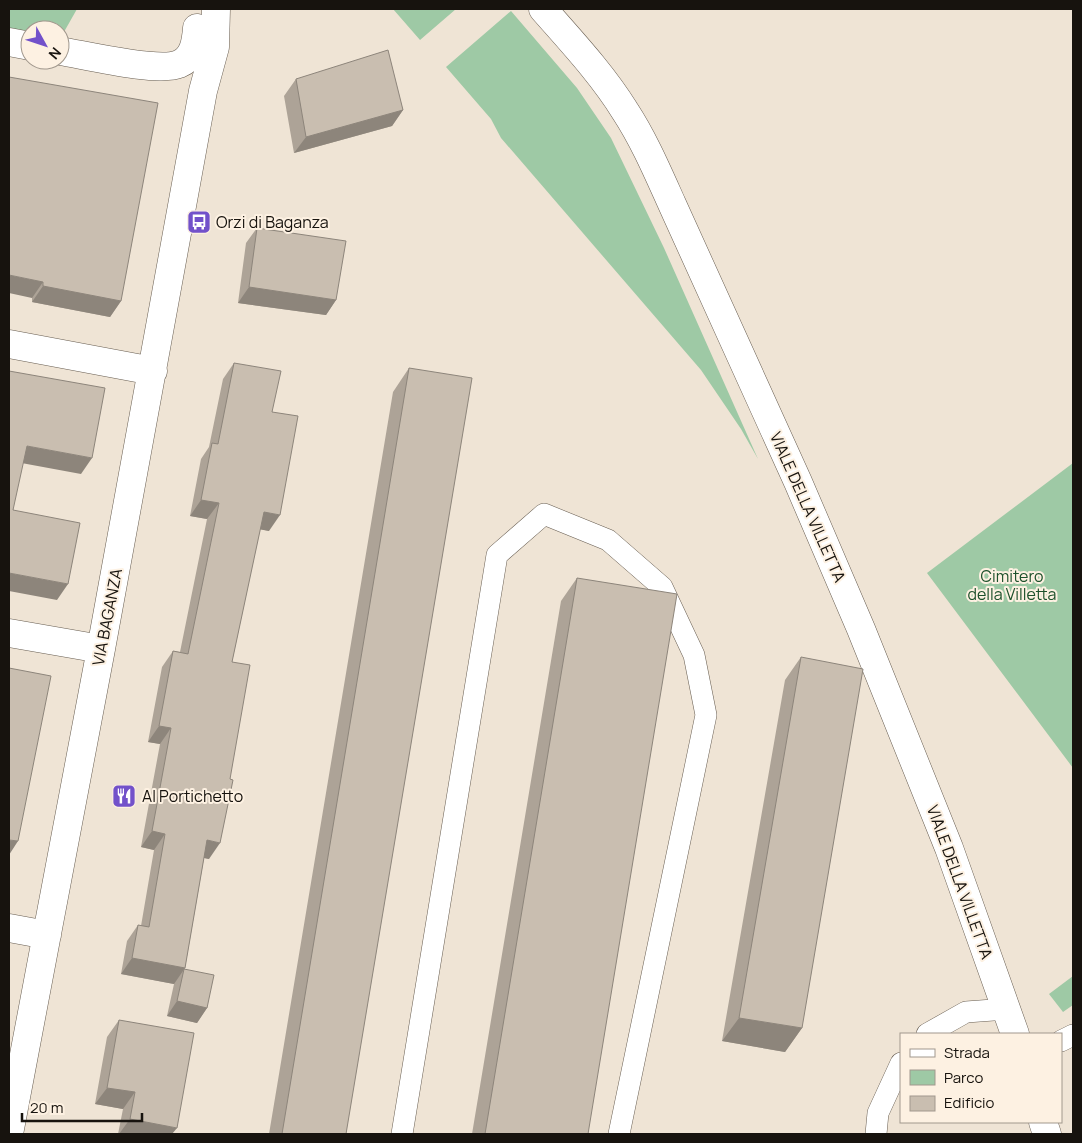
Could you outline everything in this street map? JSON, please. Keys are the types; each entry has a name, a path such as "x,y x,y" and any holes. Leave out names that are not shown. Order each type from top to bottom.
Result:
{"street":[{"name":"VIALE DELLA VILLETTA","path":"543,9 592,66 626,112 665,188 798,482 861,629 949,848 1011,1022"},
{"path":"70,53 142,65 165,66 179,64 188,57 210,16"},
{"name":"VIA BAGANZA","path":"9,1134 101,649 201,100 202,81 198,55 210,16"},
{"path":"165,66 180,70 193,78 200,90 201,100"},
{"path":"9,344 152,371"},
{"path":"9,633 101,649"},
{"path":"9,928 46,935"}],"lane":[{"path":"402,1134 497,555 544,514 608,540 662,587 694,655 706,715 619,1134"},
{"path":"929,1033 966,1012 1011,1022"},
{"path":"876,1134 878,1113 900,1065"}],"green space":[{"path":"9,9 77,9 70,21 20,20 20,34 9,32"},
{"path":"393,9 456,9 420,40"},
{"path":"511,11 577,88 611,138 664,248 758,459 741,429 701,370 501,138 491,119 446,67"},
{"name":"Cimitero della Villetta","path":"1073,463 1073,768 927,573"},
{"path":"1073,976 1073,1005 1063,1012 1049,994"}],"building":[{"path":"388,50 403,110 306,137 296,79"},
{"path":"9,77 158,103 121,301 43,286 43,282 9,275"},
{"path":"257,228 346,241 336,300 249,287"},
{"path":"234,363 281,371 272,412 298,416 280,515 264,512 232,662 250,665 230,779 233,780 220,843 207,840 185,968 132,958 138,925 149,927 165,834 152,831 171,728 159,726 173,651 188,654 219,503 201,500 212,443 218,444"},
{"path":"409,368 472,378 346,1134 282,1134"},
{"path":"9,371 105,388 92,458 27,446 13,510 80,523 68,584 9,573"},
{"path":"577,578 677,594 588,1134 485,1134"},
{"path":"801,657 863,669 802,1028 739,1018"},
{"path":"9,668 51,676 18,841 9,840"},
{"path":"184,969 214,975 207,1008 177,1001"},
{"path":"119,1020 194,1033 177,1128 130,1119 135,1092 107,1088"}],"place":[{"name":"Orzi di Baganza","path":"199,222"},
{"name":"Al Portichetto","path":"124,796"}]}
